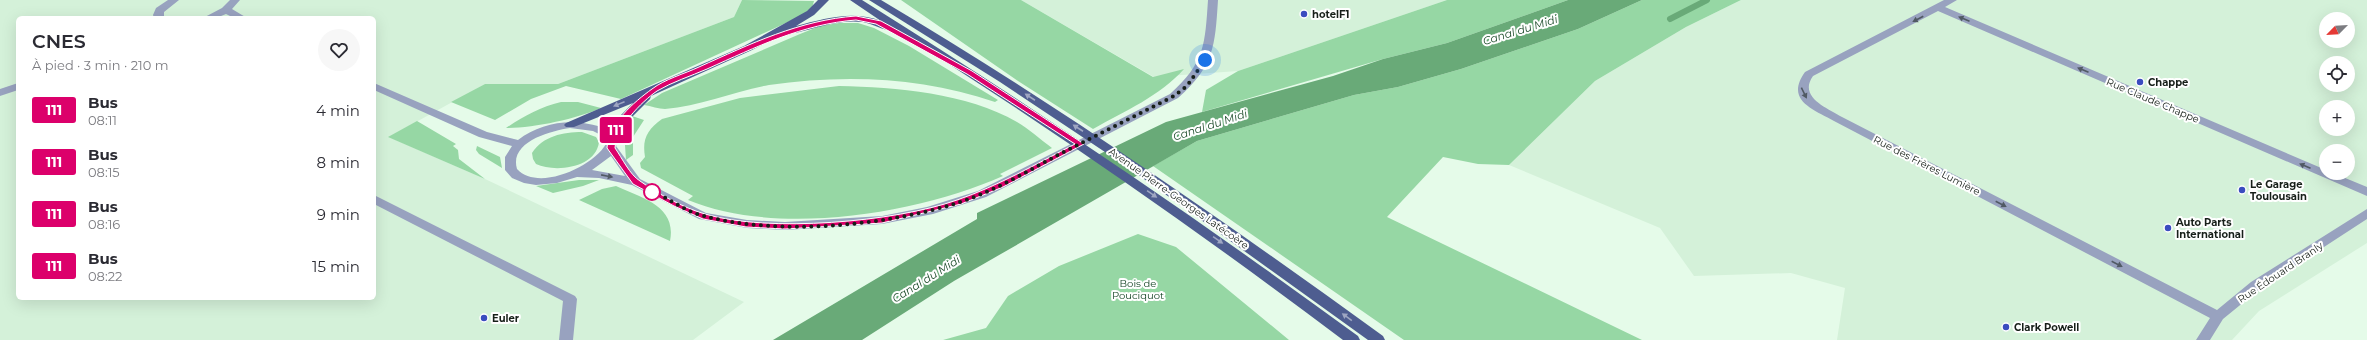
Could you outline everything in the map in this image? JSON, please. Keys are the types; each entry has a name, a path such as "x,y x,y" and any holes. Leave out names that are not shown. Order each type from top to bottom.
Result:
{"main road":[{"path":"570,124 655,90 778,34 816,11 824,0"},
{"name":"Avenue Pierre-Georges Latécoère","path":"855,0 1052,125 1186,218 1353,340"},
{"name":"Avenue Pierre-Georges Latécoère","path":"874,0 915,24 1062,118 1133,166 1378,340"},
{"path":"885,0 915,24"},
{"path":"778,34 832,19 866,19 878,23 970,72"},
{"path":"611,144 625,117 655,90"}],"street":[{"path":"158,16 160,10 174,0"},
{"path":"212,16 226,10 235,0"},
{"path":"636,182 611,144 608,133 598,128 570,124 543,131 520,144 512,153 509,162 511,171 519,177 546,181 578,174 600,174 636,182 703,216 746,224 785,226 882,220 958,203 1001,185 1174,96 1187,86 1205,60 1209,50 1213,0"},
{"name":"Rue des Frères Lumière","path":"1952,0 1810,74 1802,82 1801,88 1805,97 1815,106 1838,119 2218,316"},
{"name":"Rue Claude Chappe","path":"1938,8 2367,192"},
{"path":"226,10 238,16"},
{"path":"0,94 16,87"},
{"path":"376,87 483,135 520,144"},
{"path":"578,174 605,158 611,144"},
{"path":"376,200 570,299 566,340"},
{"name":"Rue Édouard Branly","path":"2203,340 2218,316 2256,285 2367,213"},
{"name":"Avenue Pierre-Georges Latécoère","path":"1311,308 1344,340"}],"shaded area":[{"path":"0,0 742,0 734,17 558,84 485,84 389,137 485,179 744,302 693,340 0,340"},
{"path":"1021,0 1447,0 1238,71 1154,77"},
{"path":"1741,0 2367,0 2367,243 2259,311 2232,340 1837,340 1845,288 1791,273 1694,276 1660,228 1509,165 1595,81 1686,27"}],"green space":[{"path":"742,0 814,1 812,8 799,17 621,99 566,86 531,99 495,120 451,102 485,84 558,84 734,17"},
{"path":"901,0 1021,0 1153,77 1184,69 1175,79 1153,95 1093,129 1018,81"},
{"path":"1447,0 1568,0 1447,43 1383,59 1202,112 1206,90 1238,71"},
{"path":"1642,0 1741,0 1686,27 1595,81 1509,165 1478,164 1443,157 1387,217 1642,340 1404,340 1153,166 1197,141 1354,95 1398,87 1461,69 1578,29"},
{"path":"839,23 858,23 874,28 909,46 998,100 995,102 940,87 883,80 854,79 769,85 691,105 665,109 644,105 662,93 800,34 820,26"},
{"path":"839,86 907,90 954,98 976,104 1017,122 1052,148 1000,174 1003,176 969,189 930,201 889,210 847,216 804,219 762,217 723,211 688,200 693,196 641,168 640,163 645,157 644,145 647,135 649,131 662,119 740,98"},
{"path":"561,102 578,102 601,108 580,116 555,122 517,128 506,128 532,112"},
{"path":"632,116 644,120 633,137 633,155 626,160 624,131"},
{"path":"417,121 456,144 453,146 458,150 459,159 485,179 388,137"},
{"path":"582,132 596,137 599,142 596,151 591,158 583,163 563,168 544,167 536,164 532,153 542,143 561,134"},
{"path":"477,146 500,157 502,168 479,154 476,150"},
{"path":"579,180 599,180 583,186 553,193 536,186"},
{"path":"616,186 646,199 663,211 668,219 671,229 670,241 579,200 602,189"},
{"name":"Bois de Pouciquot","path":"1138,234 1176,247 1289,340 943,340 986,328 1008,296 1059,266"}],"water":[{"name":"Canal du Midi","path":"1568,0 1642,0 1578,29 1461,69 1398,87 1354,95 1197,141 954,281 862,340 773,340 977,219 977,213 1166,122 1333,76 1383,59 1447,43"}],"waterway":[{"path":"1670,19 1707,0"}],"bus line":[{"name":"111","path":"844,18 866,19 878,23 970,72 1080,144 1001,185 958,203 929,211 882,220 838,225 785,226 746,224 703,216 676,204 636,182 611,148 611,141 625,117 634,107 655,90 778,34 832,19 844,18"}],"place":[{"name":"hotelF1","path":"1304,14"},
{"name":"Chappe","path":"2140,82"},
{"name":"Le Garage Toulousain","path":"2242,190"},
{"name":"Auto Parts International","path":"2168,228"},
{"name":"Euler","path":"484,318"},
{"name":"Clark Powell","path":"2006,327"}],"route":[{"path":"652,192 703,216 746,224 785,226 838,225 882,220 929,211 958,203 982,194 1174,96 1187,86 1205,60"}]}
